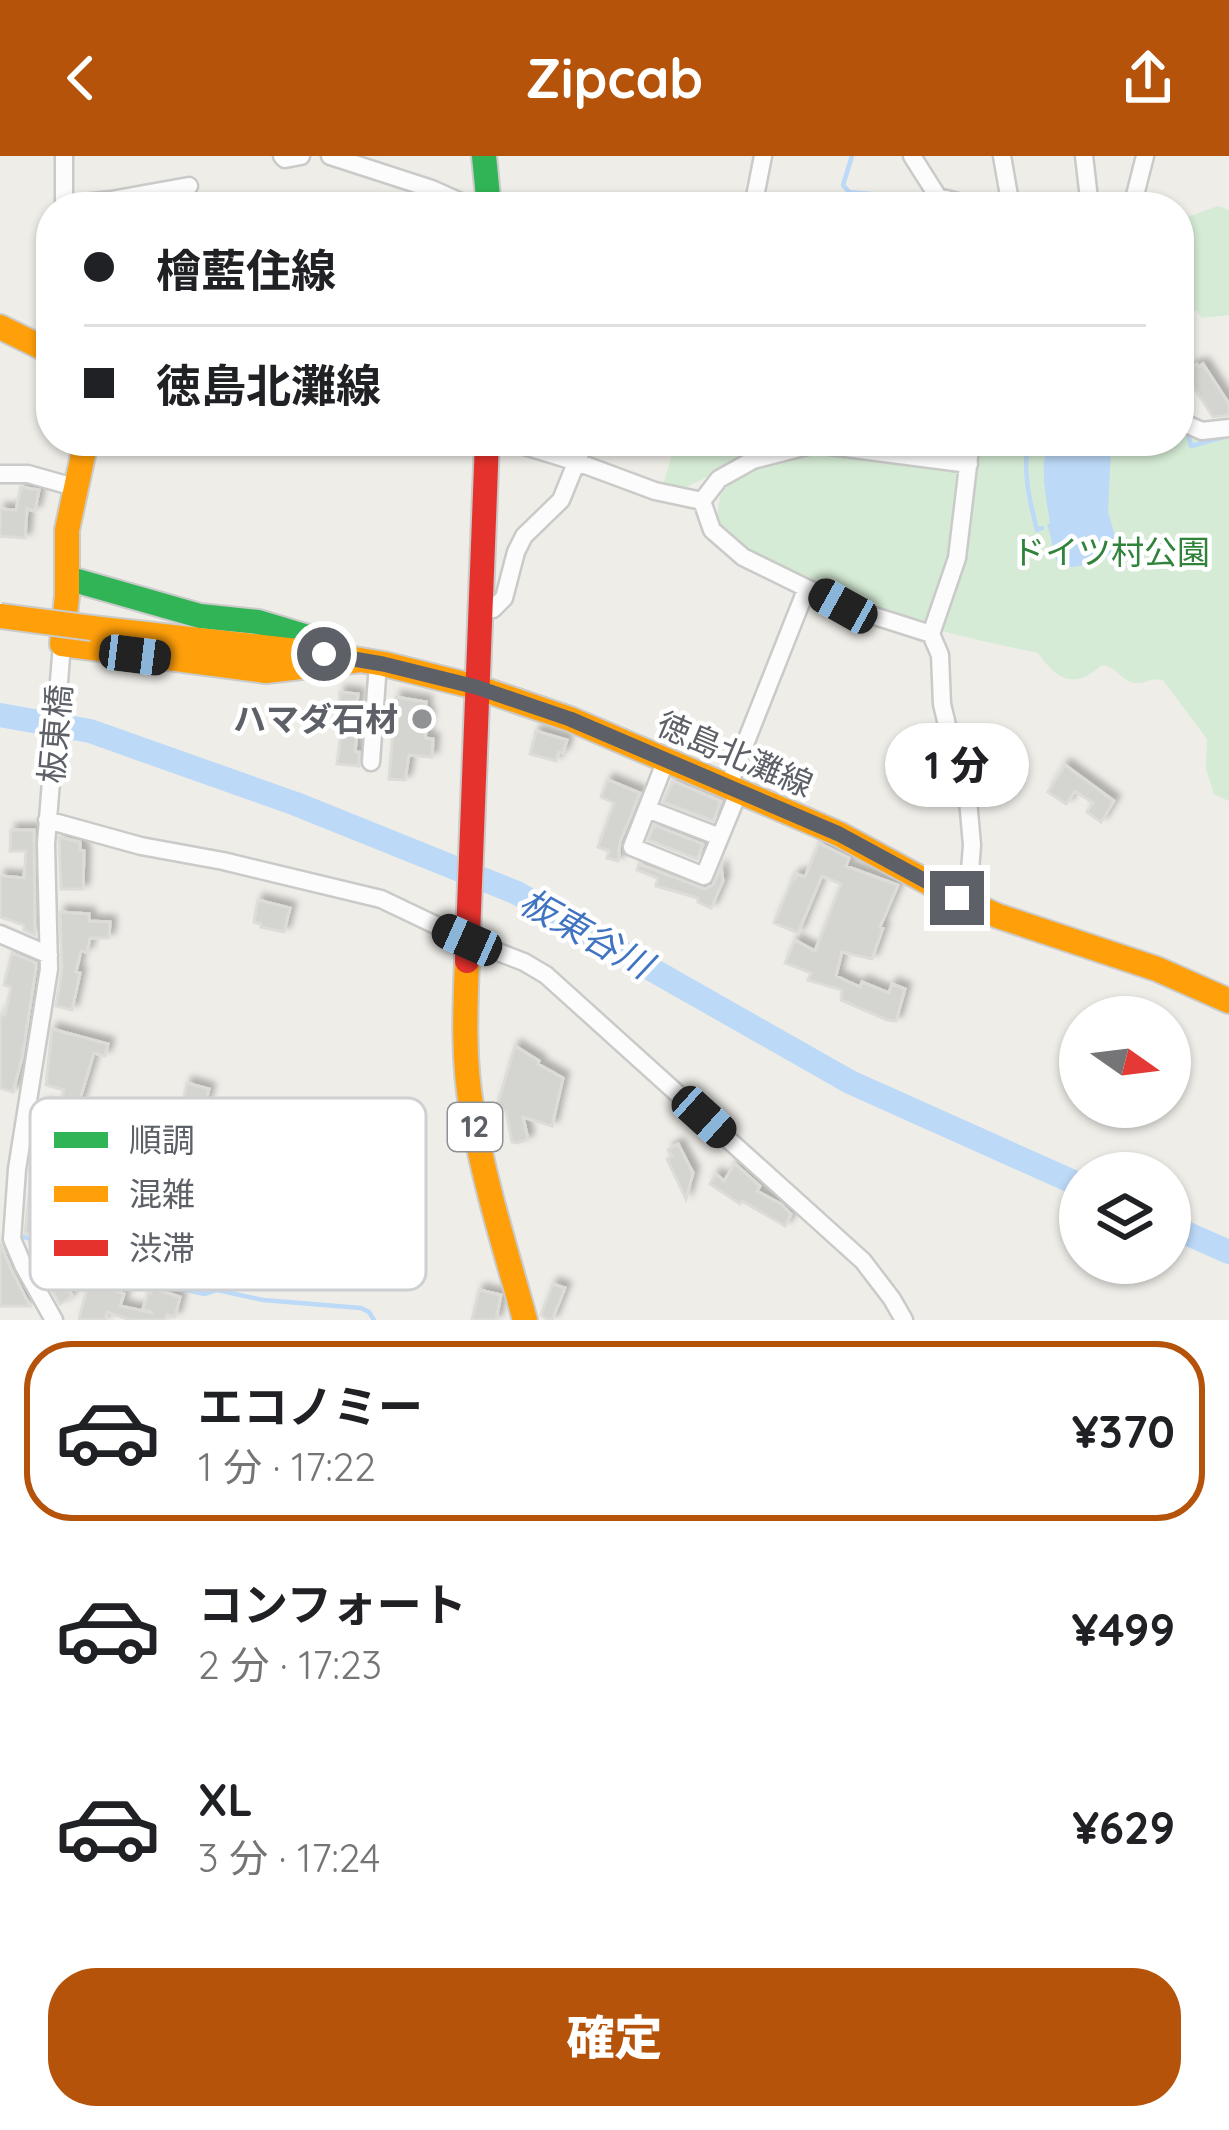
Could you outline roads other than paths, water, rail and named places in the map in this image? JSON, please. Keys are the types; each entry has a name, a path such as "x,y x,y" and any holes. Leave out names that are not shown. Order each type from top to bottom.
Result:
{"main road":[{"path":"484,156 488,192"},
{"path":"0,327 36,345"},
{"path":"82,456 67,530 62,651 266,670 369,662"},
{"name":"12","path":"487,456 465,1022 471,1107 525,1320"},
{"path":"67,578 200,616 258,622 369,662"},
{"path":"0,616 369,662"},
{"name":"徳島北灘線","path":"369,662 476,687 570,719 839,834 998,916 1156,969 1229,1001"}],"street":[{"path":"64,156 64,192"},
{"path":"282,156 302,156"},
{"path":"330,156 439,192"},
{"path":"756,192 763,156"},
{"path":"912,156 935,192"},
{"path":"1002,156 1008,192"},
{"path":"1084,156 1088,192"},
{"path":"1136,192 1145,156"},
{"path":"156,192 189,186"},
{"path":"1194,428 1229,428"},
{"path":"557,456 655,491 702,501"},
{"path":"478,610 493,609 504,598 524,536 561,500 579,456"},
{"path":"748,463 749,456"},
{"path":"702,501 719,479 773,456"},
{"path":"907,456 969,464"},
{"path":"957,898 970,871 968,800 950,771 952,746 942,704 940,655 931,634 957,558 970,456"},
{"path":"0,474 28,474 74,487"},
{"path":"702,501 712,530 730,548 866,616 931,634"},
{"path":"666,760 632,847 704,876 806,590"},
{"name":"板東橋","path":"6,1237 46,999 48,815 62,651"},
{"path":"369,662 371,762"},
{"path":"647,809 720,837"},
{"path":"48,815 142,846 381,899 524,962 546,975 863,1261 904,1320"},
{"path":"0,934 50,955"},
{"path":"6,1237 30,1277"},
{"path":"37,1290 54,1320"}],"water":[{"path":"1045,456 1111,456 1108,512 1116,549 1088,564 1058,563 1047,525"}],"waterway":[{"path":"849,192 843,185 852,156"},
{"path":"1194,445 1224,437"},
{"path":"1027,456 1029,497 1037,530 1042,528"},
{"name":"板東谷川","path":"0,715 90,731 296,804 517,893 850,1082 1059,1176"},
{"name":"板東谷川","path":"1191,1235 1229,1252"},
{"path":"20,1236 30,1239"},
{"path":"188,1290 204,1294 217,1290"},
{"path":"217,1290 263,1300 361,1308 374,1320"}],"place":[{"name":"ハマダ石材","path":"422,719"}],"park label":[{"name":"ドイツ村公園","path":"1111,552"}]}
